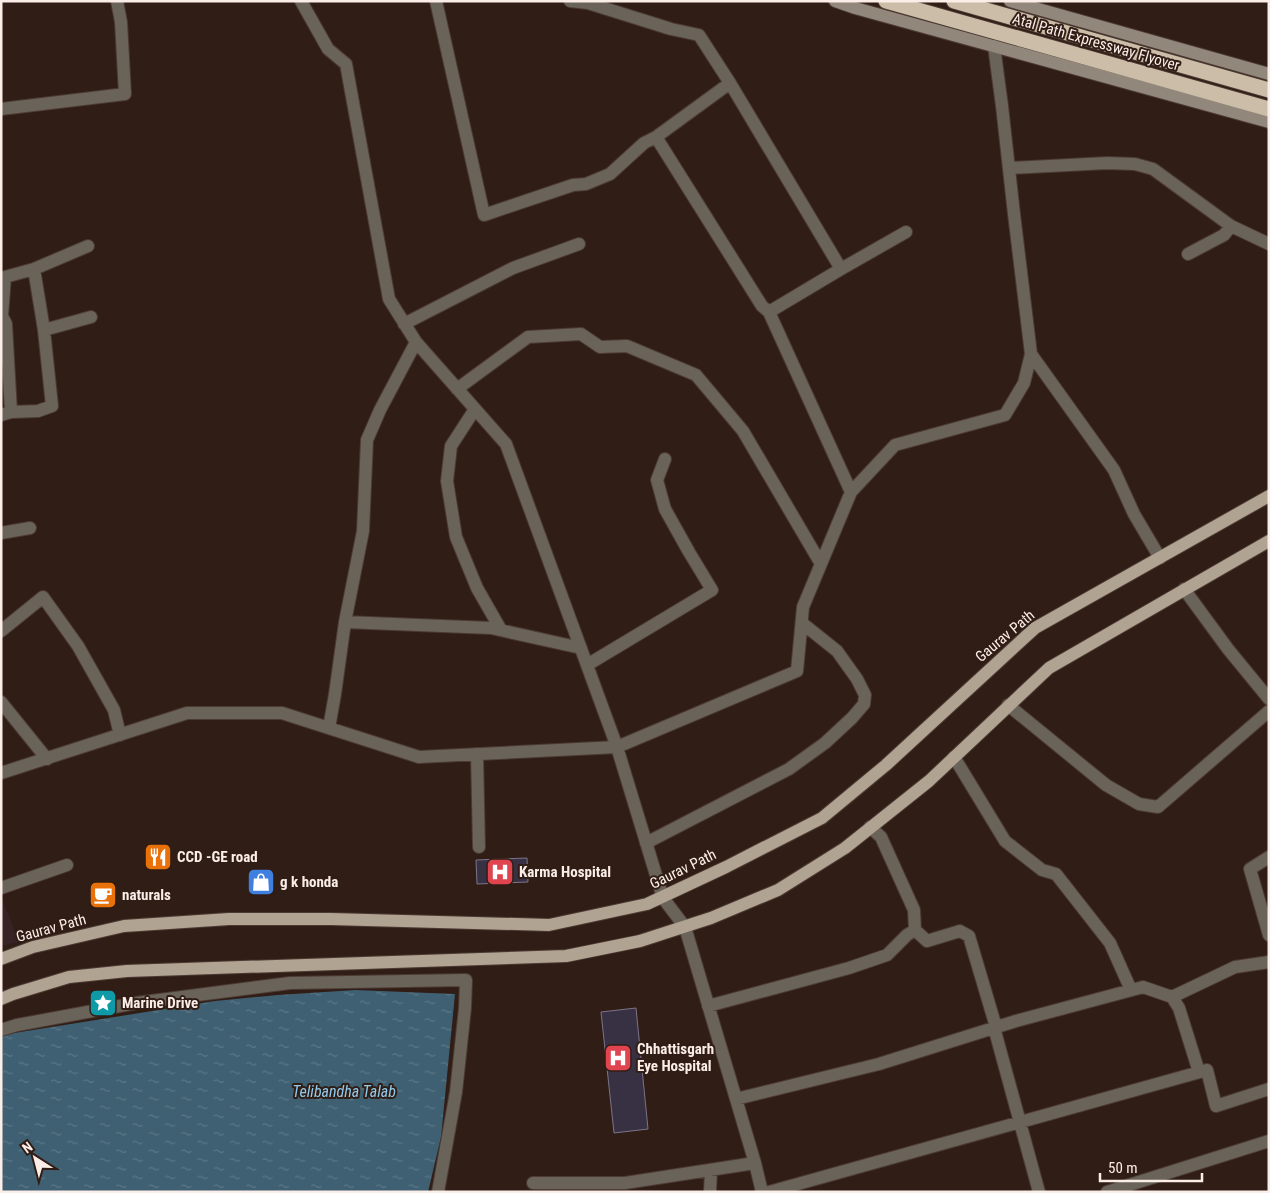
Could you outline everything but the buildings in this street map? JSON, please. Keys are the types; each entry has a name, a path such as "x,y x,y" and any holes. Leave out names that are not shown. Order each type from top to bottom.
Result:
{"highway":[{"name":"Atal Path Expressway Flyover","path":"886,1 1269,109"},
{"name":"Atal Path Expressway Flyover","path":"954,1 1269,90"}],"main road":[{"name":"Gaurav Path","path":"1,959 34,947 124,926 229,919 331,919 549,925 647,904 663,898 822,818 886,765 1035,628 1269,496"},
{"path":"1,998 69,978 127,971 566,956 640,942 711,918 778,890 845,848 929,780 1049,668 1269,541"}],"street":[{"path":"1,109 125,94 121,22 117,1"},
{"path":"301,1 328,49 346,64 389,299 416,342 506,444 617,747 663,898 684,927 762,1192"},
{"path":"436,1 484,215 574,185 586,184 610,174 644,144 730,82"},
{"path":"570,1 588,3 670,29 699,34 730,82 841,269"},
{"path":"835,1 1269,122"},
{"path":"1010,1 1269,74"},
{"path":"1,773 187,713 282,713 419,757 617,747 797,671 803,606 851,492 895,444 1005,414 1024,383 1031,354 994,46"},
{"path":"656,137 762,306 770,312 851,492"},
{"path":"1009,168 1107,162 1135,164 1153,169 1231,226 1269,244"},
{"path":"1188,254 1224,235 1231,226"},
{"path":"770,312 906,232"},
{"path":"404,324 513,268 579,244"},
{"path":"34,269 44,330 52,406 38,411 6,413 6,324 2,316 5,277 34,269 88,246"},
{"path":"44,330 91,317"},
{"path":"457,389 528,337 581,334 600,347 627,346 696,375 743,432 821,564"},
{"path":"329,728 345,622 362,531 367,440 380,410 416,342"},
{"path":"1031,354 1114,470 1134,514 1160,558"},
{"path":"475,410 451,446 447,481 456,537 477,588 501,630"},
{"path":"587,665 712,590 665,509 657,480 665,458"},
{"path":"1,533 30,528"},
{"path":"1184,589 1228,649 1269,699"},
{"path":"1,631 42,597 78,646 114,710 120,735"},
{"path":"345,622 491,628 581,648"},
{"path":"646,844 789,770 825,743 864,704 865,696 858,679 837,651 802,623"},
{"path":"1,702 47,759"},
{"path":"1008,706 1106,785 1139,804 1158,806 1269,712"},
{"path":"477,754 479,847"},
{"path":"954,757 1005,840 1042,870 1056,874 1110,943 1131,990"},
{"path":"870,827 881,837 914,910 915,930 927,941 960,931 969,936 996,1027 995,1031 1039,1192"},
{"path":"1269,856 1250,869 1269,935"},
{"path":"1,888 67,865"},
{"path":"708,1006 849,968 887,955 907,935 915,930"},
{"path":"1172,997 1235,967 1269,962"},
{"path":"1,1030 17,1025 136,1003 290,983 466,980 456,1092 438,1192"},
{"path":"736,1099 879,1064 996,1027 1143,988 1172,997 1179,1008 1199,1072"},
{"path":"769,1192 1207,1070 1216,1106 1269,1089"},
{"path":"1106,1192 1269,1141"},
{"path":"533,1183 625,1187 755,1163"},
{"path":"710,1170 710,1192"}],"shaded area":[{"path":"1,896 19,942 1,946"}],"water":[{"name":"Telibandha Talab","path":"355,990 455,994 441,1137 428,1192 1,1192 1,1037 8,1034 215,1001"}],"place":[{"name":"CCD -GE road","path":"158,857"},
{"name":"Karma Hospital","path":"500,872"},
{"name":"g k honda","path":"261,882"},
{"name":"naturals","path":"103,895"},
{"name":"Marine Drive","path":"103,1003"},
{"name":"Chhattisgarh Eye Hospital","path":"618,1058"}]}
